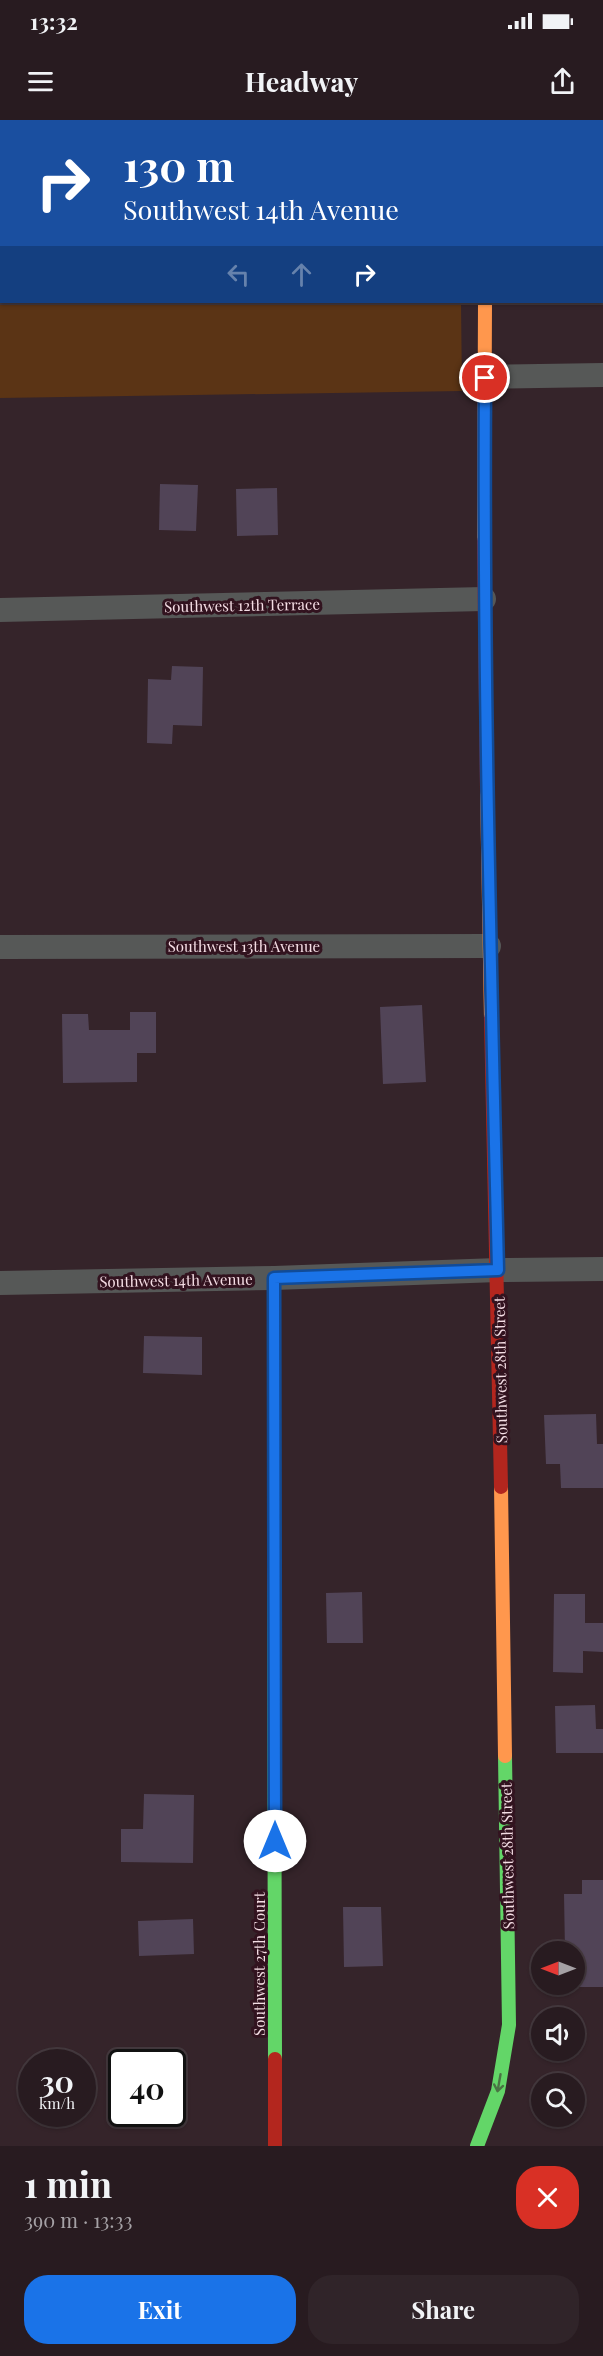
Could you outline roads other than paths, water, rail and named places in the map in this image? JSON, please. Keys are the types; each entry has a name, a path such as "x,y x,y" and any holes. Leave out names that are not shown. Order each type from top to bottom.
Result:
{"street":[{"name":"Southwest 28th Street","path":"477,2146 498,2091 509,2025 498,1270 489,946 484,599 485,303"},
{"path":"485,378 603,375"},
{"name":"Southwest 12th Terrace","path":"0,610 484,599"},
{"name":"Southwest 13th Avenue","path":"0,947 489,946"},
{"name":"Southwest 14th Avenue","path":"0,1283 603,1269"},
{"name":"Southwest 27th Court","path":"274,1278 275,2146"}]}
